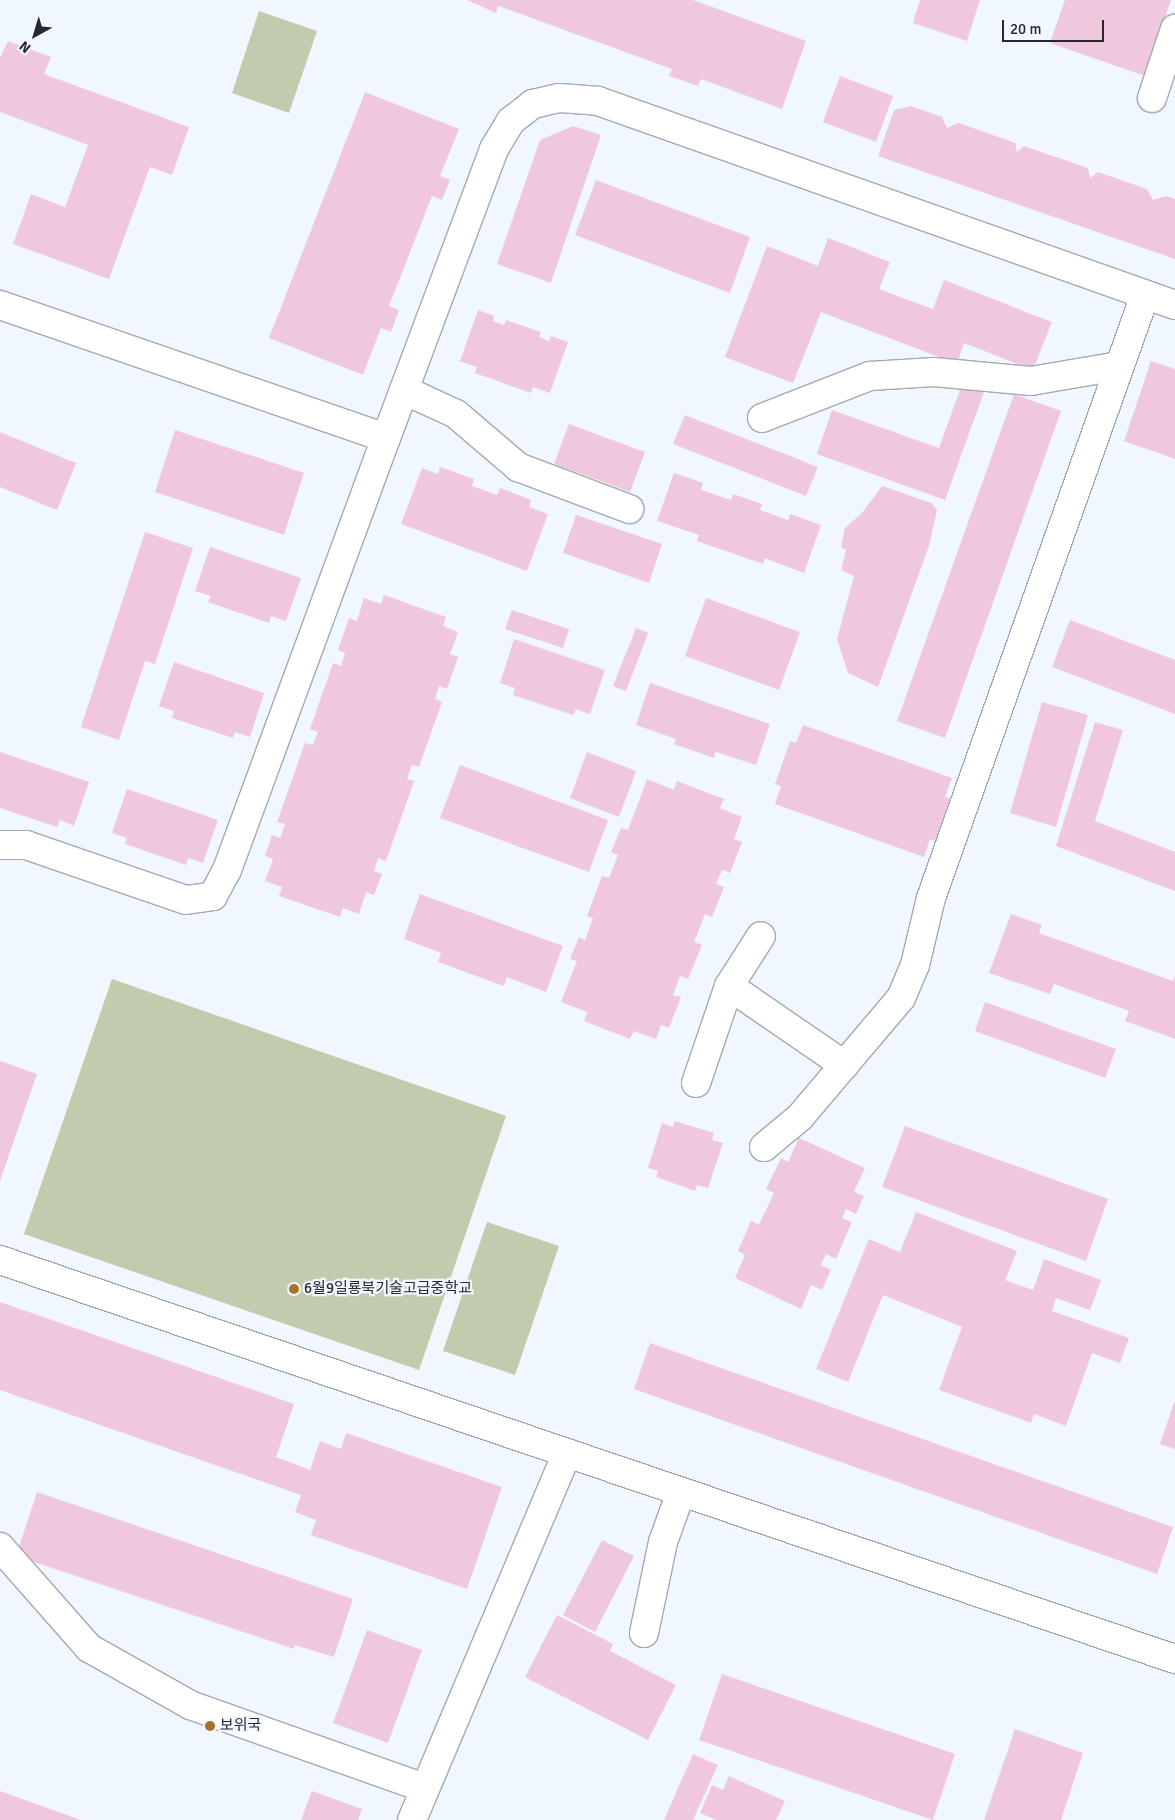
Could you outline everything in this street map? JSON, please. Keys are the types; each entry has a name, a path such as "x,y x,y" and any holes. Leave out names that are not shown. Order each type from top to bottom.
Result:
{"street":[{"path":"1152,98 1175,29"},
{"path":"0,845 26,845 186,900 213,896 227,870 494,149 511,121 533,104 559,98 598,101 1175,305"},
{"path":"764,1148 800,1117 901,998 915,965 931,898 1145,295"},
{"path":"0,305 386,438"},
{"path":"762,418 870,376 934,372 1031,381 1119,366"},
{"path":"404,390 456,414 518,466 629,509"},
{"path":"696,1083 729,986 760,936"},
{"path":"729,986 844,1065"},
{"path":"0,1260 1175,1659"},
{"path":"412,1820 567,1453"},
{"path":"644,1634 663,1542 681,1492"},
{"path":"0,1547 89,1648 190,1705 425,1788"}],"green space":[{"path":"259,11 317,31 289,113 232,93"},
{"path":"112,979 506,1116 419,1370 24,1234"},
{"path":"487,1222 559,1246 515,1375 443,1351"}],"building":[{"path":"467,0 693,0 806,41 782,109 701,79 698,86 669,76 672,69 498,6 496,13"},
{"path":"920,0 980,0 967,41 913,23"},
{"path":"1065,0 1171,0 1145,76 1050,43"},
{"path":"8,41 51,57 44,74 189,127 172,175 150,167 109,279 13,244 31,194 65,207 88,145 0,112 0,58"},
{"path":"840,76 893,96 876,142 823,122"},
{"path":"365,92 459,129 440,176 450,180 442,200 432,196 389,306 399,310 391,332 381,328 363,375 269,338"},
{"path":"911,106 942,117 947,128 959,123 1015,143 1017,152 1024,146 1088,168 1090,178 1098,172 1147,189 1153,200 1166,196 1175,199 1175,259 878,156 894,110"},
{"path":"573,126 601,135 551,283 497,264 540,140"},
{"path":"596,180 750,237 730,293 575,235"},
{"path":"828,238 890,262 879,289 933,309 944,280 1052,322 1033,370 964,343 957,364 821,312 793,383 725,357 767,246 818,266"},
{"path":"478,310 494,316 493,321 504,325 506,320 541,332 539,337 549,341 551,336 568,342 550,393 533,387 531,393 475,373 477,367 460,361"},
{"path":"1151,361 1175,369 1175,459 1124,441"},
{"path":"962,384 984,392 945,500 817,454 832,410 939,448"},
{"path":"1014,394 1061,411 945,738 897,721"},
{"path":"685,415 818,467 806,496 673,444"},
{"path":"569,424 645,452 630,492 554,464"},
{"path":"175,430 304,473 284,535 155,492"},
{"path":"0,432 76,463 57,510 0,487"},
{"path":"440,467 474,479 472,486 497,495 500,488 531,500 529,507 548,514 527,571 401,524 422,468 438,474"},
{"path":"674,473 703,483 701,490 731,500 733,494 762,504 760,510 788,520 790,514 821,525 804,573 765,558 763,564 697,541 699,535 657,521"},
{"path":"882,486 931,503 937,510 929,546 878,687 848,673 837,639 854,576 841,570 846,550 841,547 845,528 862,513"},
{"path":"576,515 662,544 649,583 563,553"},
{"path":"145,532 193,548 155,664 145,661 119,740 81,727"},
{"path":"210,547 301,578 286,621 271,616 269,623 208,602 211,596 195,591"},
{"path":"384,595 446,617 443,626 458,632 450,654 458,657 447,689 439,686 435,699 442,702 419,767 412,765 407,779 414,781 386,861 378,858 374,871 382,874 374,895 366,892 359,914 343,908 340,917 279,896 282,887 265,881 273,859 265,856 272,835 280,838 285,824 277,822 305,743 313,745 318,732 310,729 333,663 341,666 345,653 338,650 349,618 357,621 364,598 381,604"},
{"path":"706,598 800,632 779,690 685,656"},
{"path":"512,610 569,629 563,648 505,629"},
{"path":"1070,620 1175,660 1175,714 1052,667"},
{"path":"636,628 648,633 626,691 613,686"},
{"path":"514,639 605,670 590,714 576,709 573,715 513,695 515,688 500,683"},
{"path":"174,662 264,693 250,737 235,732 233,738 172,718 174,711 159,706"},
{"path":"650,683 770,724 756,765 716,752 714,758 674,744 676,739 636,725"},
{"path":"1042,702 1088,715 1056,827 1010,813"},
{"path":"1095,722 1123,730 1095,821 1175,852 1175,891 1056,846"},
{"path":"803,725 952,778 945,797 952,799 937,842 930,839 924,857 775,804 781,786 775,784 790,741 796,743"},
{"path":"0,752 89,782 74,826 60,820 57,827 0,808"},
{"path":"587,752 636,771 619,817 570,798"},
{"path":"460,765 608,820 589,872 440,818"},
{"path":"647,779 674,790 677,781 724,799 720,808 742,817 734,839 742,842 730,873 722,870 716,884 724,887 712,917 705,914 694,942 702,945 688,979 680,976 673,995 681,997 669,1028 661,1025 656,1039 634,1031 630,1039 584,1021 587,1012 561,1002 577,961 570,959 579,937 585,940 593,918 587,916 602,876 609,878 618,855 611,852 621,828 628,830"},
{"path":"127,789 218,820 203,863 188,858 186,865 125,844 127,838 112,833"},
{"path":"420,894 563,946 546,992 507,977 504,986 438,962 441,953 404,939"},
{"path":"1011,914 1042,925 1039,933 1173,981 1175,975 1175,1039 1125,1021 1129,1011 1054,984 1050,994 989,973"},
{"path":"985,1002 1116,1049 1105,1078 975,1031"},
{"path":"0,1061 37,1074 0,1181"},
{"path":"675,1121 714,1133 712,1140 723,1143 708,1188 697,1185 695,1191 656,1177 658,1171 648,1168 662,1123 673,1127"},
{"path":"905,1126 1108,1199 1086,1261 882,1187"},
{"path":"799,1138 865,1168 854,1192 864,1196 856,1214 846,1209 842,1218 852,1222 836,1259 826,1254 821,1265 831,1270 822,1290 811,1285 801,1309 735,1278 745,1255 738,1251 751,1221 759,1225 774,1193 766,1189 781,1158 788,1162"},
{"path":"916,1212 1017,1251 1005,1280 1033,1290 1044,1259 1101,1280 1090,1310 1056,1298 1052,1311 1129,1338 1120,1363 1092,1353 1066,1426 1034,1414 1031,1423 939,1390 962,1327 883,1295 848,1382 816,1369 869,1239 900,1252"},
{"path":"0,1302 294,1404 276,1457 310,1470 320,1441 341,1449 346,1433 502,1487 467,1589 311,1535 316,1520 295,1512 301,1495 0,1390"},
{"path":"650,1343 1173,1527 1157,1574 634,1389"},
{"path":"1175,1400 1175,1449 1160,1444"},
{"path":"37,1492 353,1599 334,1657 295,1645 294,1649 16,1556"},
{"path":"602,1540 634,1556 595,1632 563,1615"},
{"path":"557,1615 613,1644 610,1651 676,1685 648,1740 525,1677"},
{"path":"367,1630 422,1650 388,1743 333,1723"},
{"path":"722,1674 955,1754 933,1820 699,1740"},
{"path":"1015,1729 1083,1753 1061,1820 984,1820"},
{"path":"693,1754 718,1765 693,1820 664,1820"},
{"path":"729,1776 785,1801 776,1820 716,1820 700,1813 712,1785 723,1790"},
{"path":"0,1791 81,1820 0,1820"},
{"path":"312,1791 362,1809 358,1820 301,1820"}],"place":[{"name":"6월9일룡북기술고급중학교","path":"294,1289"},
{"name":"보위국","path":"210,1726"}]}
